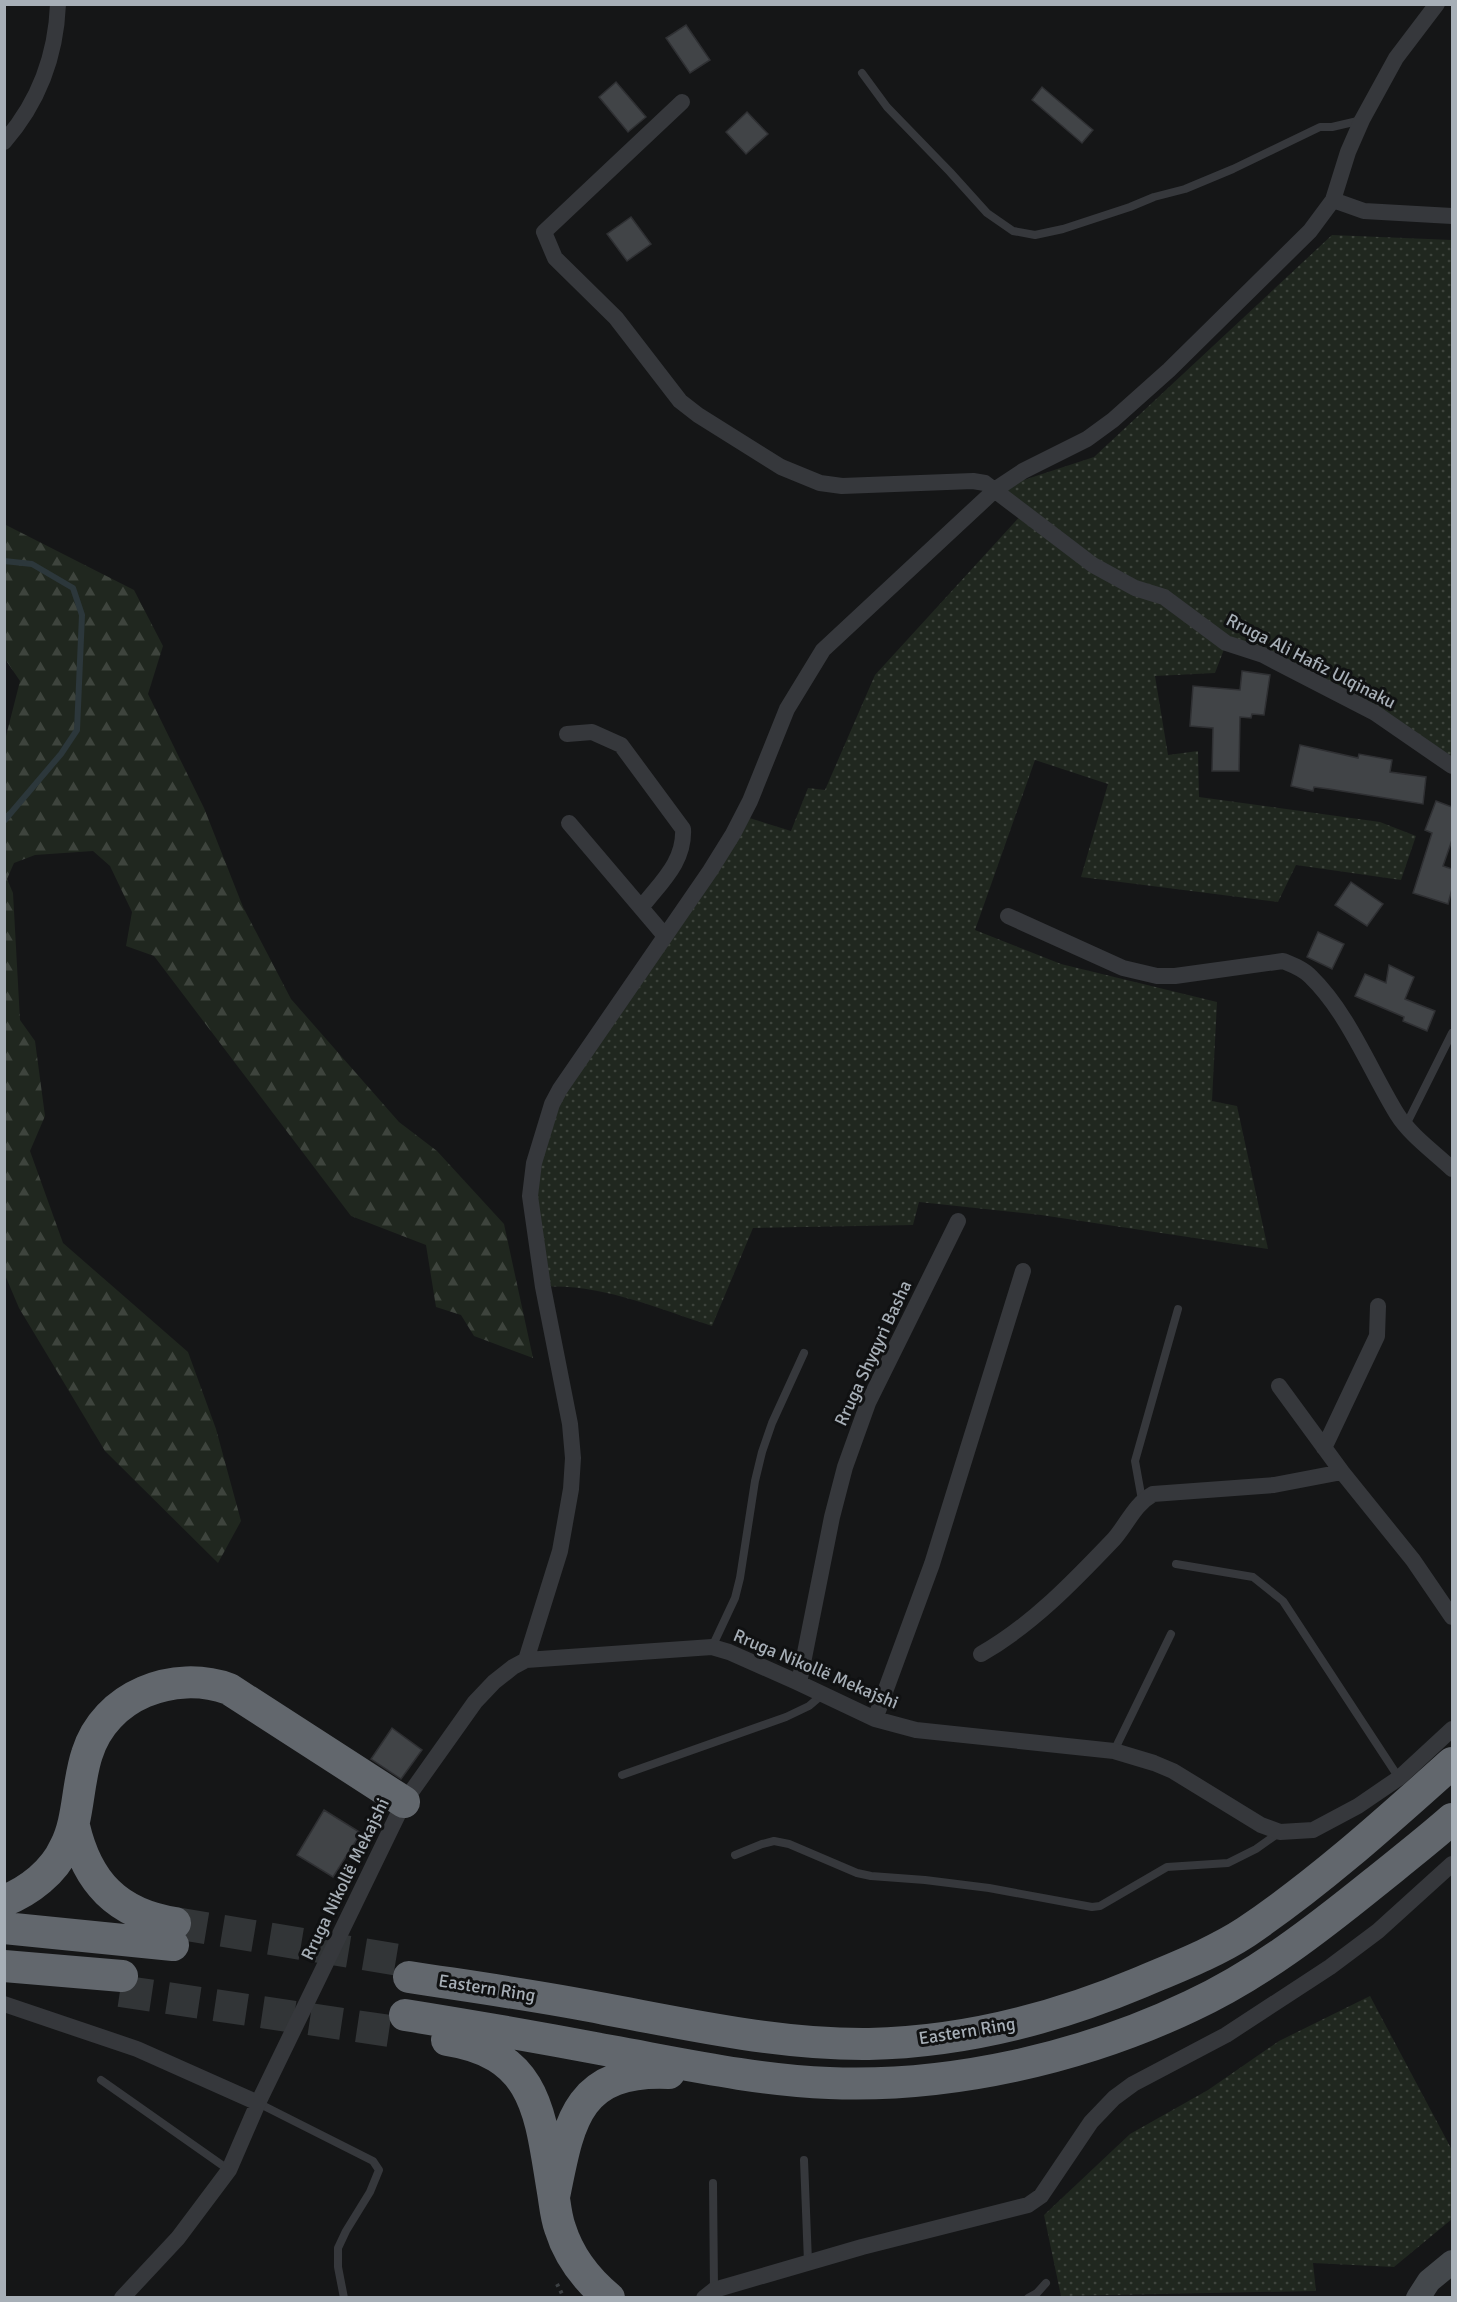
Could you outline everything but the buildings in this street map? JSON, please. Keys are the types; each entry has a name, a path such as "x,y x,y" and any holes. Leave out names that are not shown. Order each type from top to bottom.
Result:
{"highway":[{"path":"4,1900 19,1895 47,1873 65,1849 74,1826 80,1776 88,1750 99,1730 115,1711 133,1697 150,1688 170,1683 206,1683 229,1689 404,1802"},
{"name":"Eastern Ring","path":"410,1969 471,1986 551,1998 686,2024 833,2043 871,2044 934,2039 998,2029 1050,2016 1102,1998 1244,1934 1308,1887 1452,1763"},
{"path":"609,2298 587,2277 568,2249 557,2218 540,2118 530,2092 516,2071 485,2049 404,2024 716,2070 827,2083 880,2084 941,2079 998,2070 1057,2055 1126,2033 1192,2006 1293,1946 1347,1905 1452,1818"},
{"path":"4,1928 174,1934 157,1920 134,1912 96,1882 80,1850 74,1826"},
{"path":"4,1967 121,1983"},
{"path":"554,2197 565,2141 578,2112 588,2098 601,2088 630,2074 682,2074 844,2090 908,2088 977,2081 1038,2068 1114,2045 1173,2022 1192,2006"}],"main road":[{"path":"1418,2298 1429,2281 1452,2262"}],"street":[{"path":"4,142 20,124 42,85 52,47 58,4"},
{"path":"526,1660 562,1542 572,1489 573,1458 570,1424 543,1287 531,1216 530,1196 533,1171 552,1104 560,1089 710,871 743,816 787,709 823,650 996,489 1010,478 1087,439 1137,400 1310,231 1332,200 1348,152 1362,120 1396,58 1437,4"},
{"name":"Rruga Ali Hafiz Ulqinaku","path":"682,102 544,232 555,258 616,318 680,401 698,415 781,467 820,483 842,486 973,481 985,483 996,489 1093,565 1135,588 1164,597 1226,643 1263,655 1375,713 1452,766"},
{"path":"1332,200 1364,211 1452,216"},
{"path":"567,734 592,732 621,745 683,829 684,843 676,864 641,908"},
{"path":"569,823 665,936"},
{"path":"1008,916 1123,968 1157,976 1175,976 1283,961 1298,967 1311,976 1344,1019 1398,1116 1452,1169"},
{"name":"Rruga Shyqyri Basha","path":"800,1683 832,1517 845,1467 868,1403 958,1221"},
{"path":"875,1719 932,1564 1023,1271"},
{"path":"1324,1448 1377,1336 1378,1306"},
{"path":"1279,1386 1342,1472 1413,1560 1452,1617"},
{"path":"981,1654 1032,1619 1115,1537 1142,1500 1153,1494 1165,1491 1274,1485 1342,1472"},
{"name":"Rruga Nikollë Mekajshi","path":"122,2298 178,2238 229,2170 258,2103 404,1802 475,1702 494,1682 526,1660 712,1647 729,1652 800,1683 875,1719 916,1730 1114,1751 1154,1763 1173,1771 1261,1825 1280,1832 1313,1830 1358,1806 1399,1778 1452,1729"},
{"path":"709,2294 808,2262 1028,2205 1041,2196 1091,2122 1114,2098 1133,2084 1226,2035 1330,1967 1378,1931 1452,1864"},
{"path":"4,2004 137,2049 258,2103"}],"lane":[{"path":"862,73 887,108 987,213 1013,231 1035,235 1063,229 1154,197 1185,189 1320,127 1332,127 1362,120"},
{"path":"1406,1125 1452,1033"},
{"path":"1142,1500 1135,1461 1178,1309"},
{"path":"712,1647 738,1588 755,1481 762,1452 772,1423 804,1353"},
{"path":"1176,1564 1253,1577 1283,1601 1399,1778"},
{"path":"1114,1751 1171,1634"},
{"path":"622,1774 786,1717 809,1706 823,1694"},
{"path":"735,1855 774,1841 789,1844 856,1873 978,1887 1092,1907 1100,1906 1167,1867 1228,1863 1256,1849 1280,1832"},
{"path":"101,2080 229,2170"},
{"path":"258,2103 373,2161 379,2170 370,2192 338,2248 338,2267 344,2298"},
{"path":"804,2160 808,2262"},
{"path":"709,2294 713,2183"},
{"path":"1028,2298 1037,2293 1046,2283"}],"path":[{"path":"557,2284 564,2298"}],"green space":[{"path":"1332,235 1452,240 1452,766 1375,713 1226,644 1215,673 1155,676 1168,755 1198,751 1199,797 1380,822 1416,836 1401,880 1296,865 1278,902 1081,877 1108,784 1035,760 975,930 1061,964 1217,1002 1212,1101 1237,1106 1268,1249 1041,1215 919,1202 913,1225 753,1228 712,1326 607,1293 586,1289 543,1287 531,1216 552,1104 743,816 791,831 808,788 825,790 875,675 1024,512 996,489 1094,457"},
{"path":"4,524 134,590 163,646 148,694 204,808 243,907 291,999 399,1122 437,1151 504,1224 533,1358 474,1336 461,1315 436,1307 426,1245 351,1216 154,956 126,946 132,912 110,866 93,851 35,855 14,863 7,879 13,893 20,1020 35,1041 45,1116 30,1151 63,1243 188,1352 216,1429 241,1521 218,1563 105,1451 19,1308 5,1275 4,744 20,681 5,659"},
{"path":"1370,1996 1452,2150 1452,2219 1394,2267 1313,2263 1316,2291 1061,2296 1044,2215 1130,2134 1208,2090 1279,2041"}],"waterway":[{"path":"4,561 32,564 73,588 82,615 77,730 61,754 4,821"}],"tunnel":[{"path":"175,1923 411,1962"},
{"path":"120,1991 403,2033"}]}
